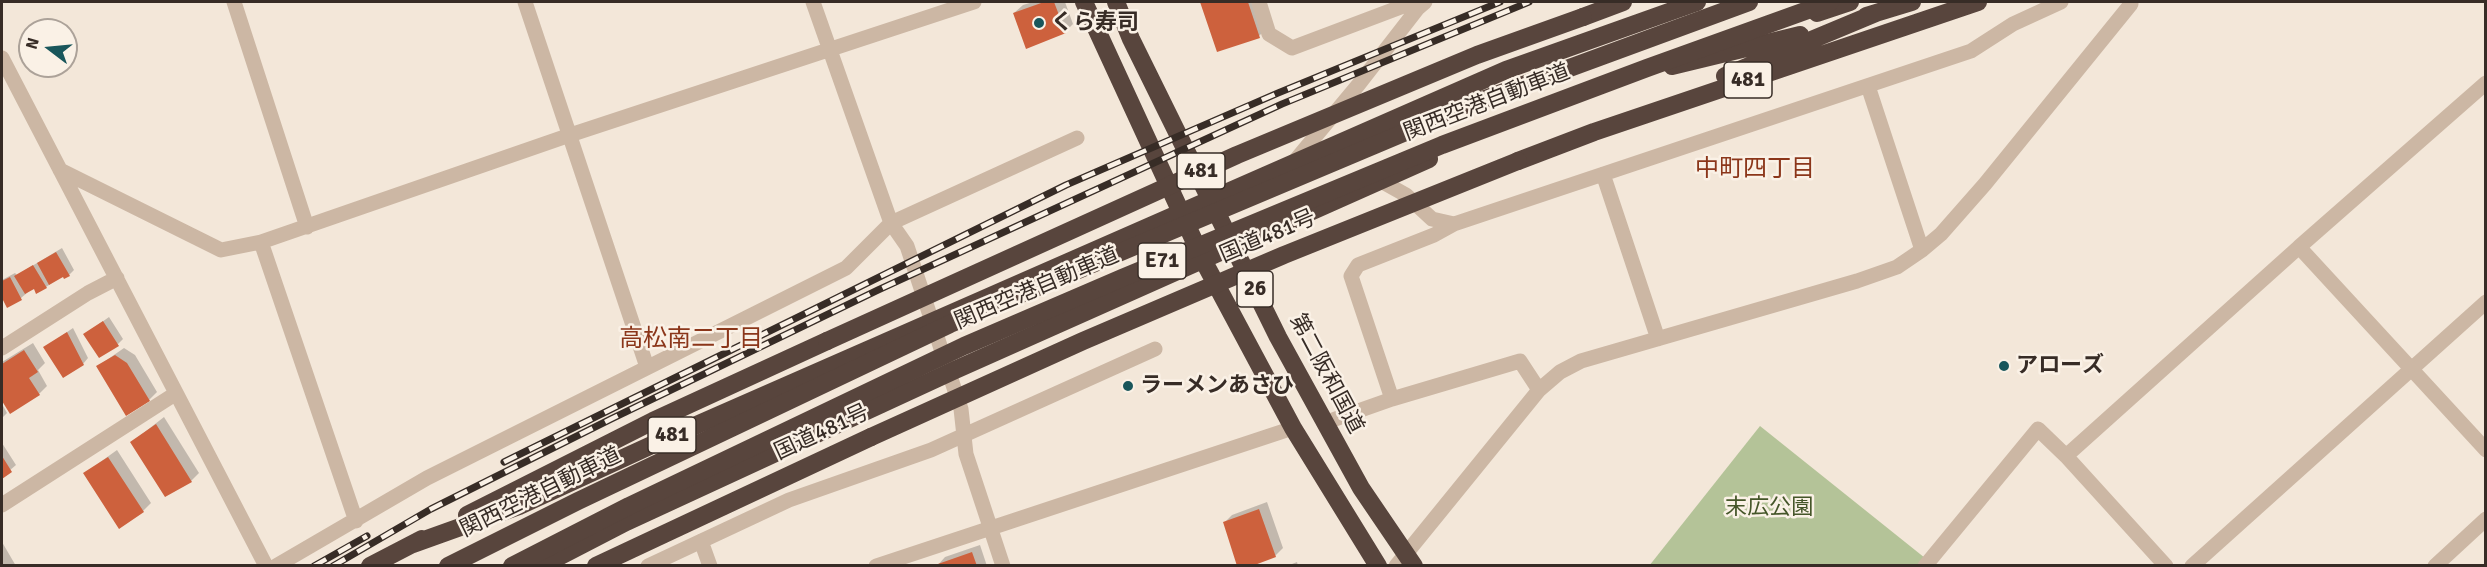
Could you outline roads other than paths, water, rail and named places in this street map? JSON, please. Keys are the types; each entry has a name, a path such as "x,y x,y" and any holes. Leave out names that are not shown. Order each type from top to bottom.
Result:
{"highway":[{"name":"26","path":"1084,2 1202,258 1293,428 1378,566"},
{"name":"第二阪和国道","path":"1116,2 1131,39 1278,337 1324,423 1406,562"},
{"name":"481","path":"370,566 642,427 1237,155 1477,55 1622,2"},
{"path":"1625,27 1684,2"},
{"name":"481","path":"413,544 519,506 667,438 1506,70 1697,2"},
{"name":"関西空港自動車道","path":"448,566 578,501 950,324 1477,102 1749,2"},
{"name":"関西空港自動車道","path":"512,566 628,506 964,346 1132,274 1442,145 1830,2"},
{"name":"481","path":"541,566 626,522 949,372 1477,137 1664,67 1850,2"},
{"path":"1664,67 1782,40 1912,2"},
{"name":"国道481号","path":"596,566 1083,341 1284,255 1594,132 1978,2"},
{"path":"1594,132 1876,13"}],"street":[{"path":"234,2 307,227"},
{"path":"525,2 647,366"},
{"path":"813,2 891,223 907,246 961,409 966,454 1003,566"},
{"path":"60,170 221,250 261,242 307,227 570,135 974,2"},
{"path":"1259,2 1269,34 1292,48 1414,2"},
{"path":"1292,164 1425,2"},
{"path":"1392,399 1351,276 1358,265 1434,235 1454,224 1971,51 2013,24 2061,2"},
{"path":"1406,562 1539,390 1560,372 1581,361 1857,281 1897,267 1922,250 1941,234 1985,184 2131,4"},
{"path":"2,58 266,566"},
{"path":"2066,456 2486,83"},
{"path":"1868,86 1922,250"},
{"path":"276,566 427,478 846,268 891,223 1077,138"},
{"path":"1602,174 1658,339"},
{"path":"1381,181 1406,195 1432,219 1454,224"},
{"path":"261,242 356,520"},
{"path":"2299,247 2486,450"},
{"path":"2,348 88,293 117,278"},
{"path":"2192,566 2486,302"},
{"path":"648,566 789,500 931,450 1155,349"},
{"path":"1324,423 1392,399 1520,361 1539,390"},
{"path":"2,504 176,394"},
{"path":"876,566 1293,428"},
{"path":"1925,566 2038,429 2066,456 2166,566"},
{"path":"2435,566 2486,519"},
{"path":"700,541 710,566"}],"railway":[{"path":"504,462 1066,185 1278,93 1500,2"},
{"path":"333,566 431,509 878,290 1282,104 1529,2"},
{"path":"314,566 367,536"}],"place":[{"name":"くら寿司","path":"1039,23"},
{"name":"アローズ","path":"2004,366"},
{"name":"ラーメンあさひ","path":"1128,386"}],"district":[{"name":"中町四丁目","path":"1755,170"},
{"name":"高松南二丁目","path":"691,340"}],"park label":[{"name":"末広公園","path":"1769,508"}]}
